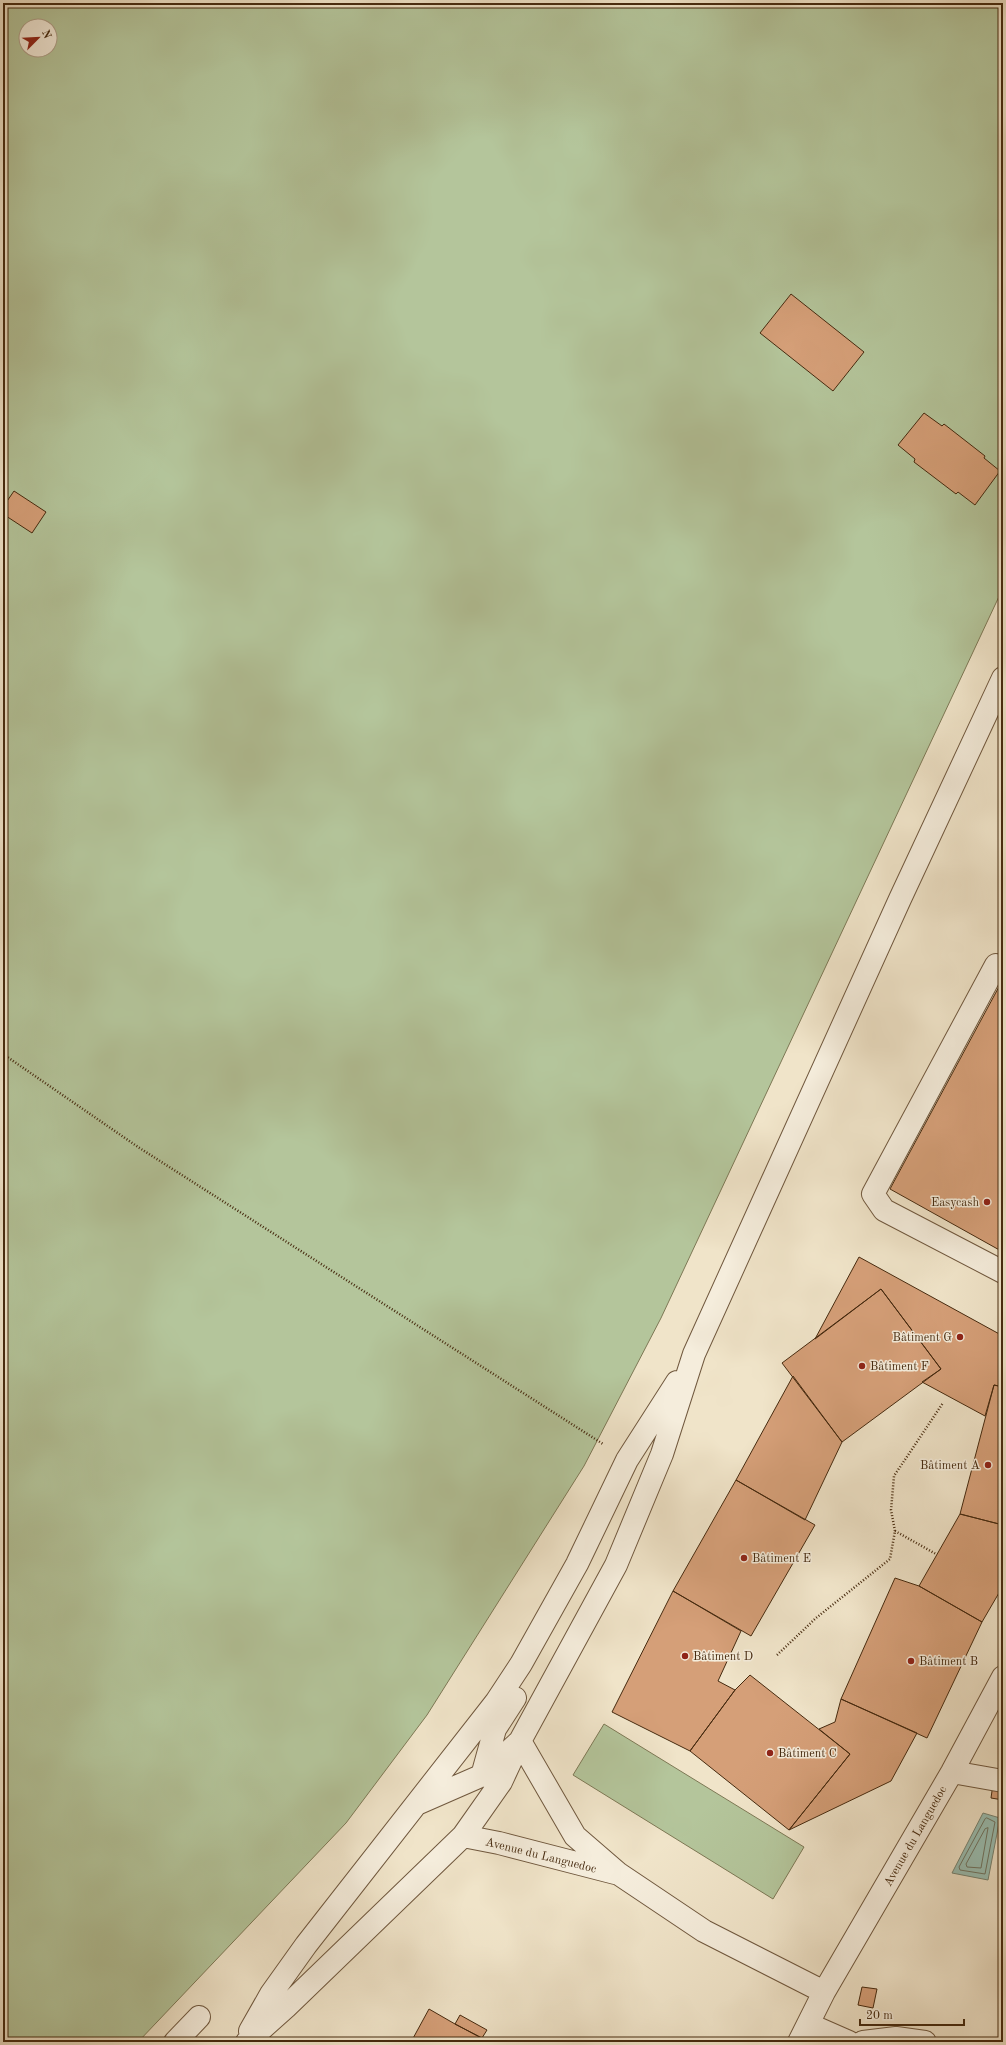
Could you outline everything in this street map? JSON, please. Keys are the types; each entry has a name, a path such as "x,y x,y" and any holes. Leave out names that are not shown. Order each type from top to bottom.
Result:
{"street":[{"path":"247,2042 286,2007 463,1836 501,1782 520,1741 616,1565 662,1454 694,1354 896,906 1003,678"},
{"path":"1003,967 996,965 873,1194 884,1210 1003,1272"},
{"path":"244,2042 271,1994 306,1945 418,1804 500,1696 521,1664 577,1564 628,1460 694,1354"},
{"path":"463,1836 495,1729 563,1620 577,1564"},
{"name":"Avenue du Languedoc","path":"804,2033 824,1992 952,1772 994,1714 1003,1677"},
{"path":"418,1804 482,1775 520,1741"},
{"name":"Avenue du Languedoc","path":"520,1741 575,1836 619,1874 704,1930 824,1992"},
{"path":"952,1772 1003,1781"},
{"name":"Avenue du Languedoc","path":"463,1836 499,1842 619,1874"},
{"path":"175,2042 200,2017"},
{"path":"804,2033 850,2042"},
{"path":"863,2042 896,2038 925,2042"}],"path":[{"path":"3,1054 138,1147 628,1460"},
{"path":"777,1655 816,1618 890,1559 894,1531 891,1510 894,1476 943,1403"},
{"path":"894,1531 936,1554"}],"green space":[{"path":"3,3 1003,3 1003,588 661,1318 584,1466 427,1715 346,1823 138,2042 3,2042"},
{"path":"604,1724 804,1847 773,1899 573,1775"}],"water":[{"path":"983,1813 1000,1818 988,1880 952,1873"}],"building":[{"path":"791,294 864,352 833,391 760,333"},
{"path":"924,413 942,426 944,424 985,456 984,458 1000,471 975,505 958,492 956,494 914,462 915,459 898,445"},
{"path":"14,491 46,512 32,533 3,514 3,507"},
{"path":"1001,983 1003,984 1003,1252 890,1189"},
{"name":"Bâtiment G","path":"859,1257 1003,1336 1003,1387 994,1385 985,1416 922,1382 941,1369 881,1289 815,1339"},
{"name":"Bâtiment F","path":"881,1289 941,1369 842,1442 782,1363"},
{"path":"793,1376 842,1442 805,1520 736,1480"},
{"name":"Bâtiment A","path":"994,1385 1003,1387 1003,1525 960,1514"},
{"name":"Bâtiment E","path":"736,1480 815,1525 751,1636 673,1591"},
{"path":"960,1514 1003,1525 1003,1586 982,1622 919,1586"},
{"name":"Bâtiment B","path":"895,1578 919,1586 982,1622 927,1738 841,1699"},
{"name":"Bâtiment D","path":"673,1591 741,1631 718,1681 735,1690 690,1751 612,1712"},
{"name":"Bâtiment C","path":"750,1675 850,1754 789,1830 690,1751 735,1690"},
{"path":"841,1699 917,1733 891,1781 789,1830 850,1754 819,1729 835,1722"},
{"path":"993,1784 1003,1785 1003,1800 991,1798"},
{"path":"862,1987 877,1989 873,2008 858,2005"},
{"path":"429,2009 455,2024 489,2042 411,2042"},
{"path":"460,2015 487,2030 482,2038 455,2024"}],"place":[{"name":"Easycash","path":"987,1202"},
{"name":"Bâtiment G","path":"960,1337"},
{"name":"Bâtiment F","path":"862,1366"},
{"name":"Bâtiment A","path":"988,1465"},
{"name":"Bâtiment E","path":"744,1558"},
{"name":"Bâtiment D","path":"685,1656"},
{"name":"Bâtiment B","path":"911,1661"},
{"name":"Bâtiment C","path":"770,1753"}]}
